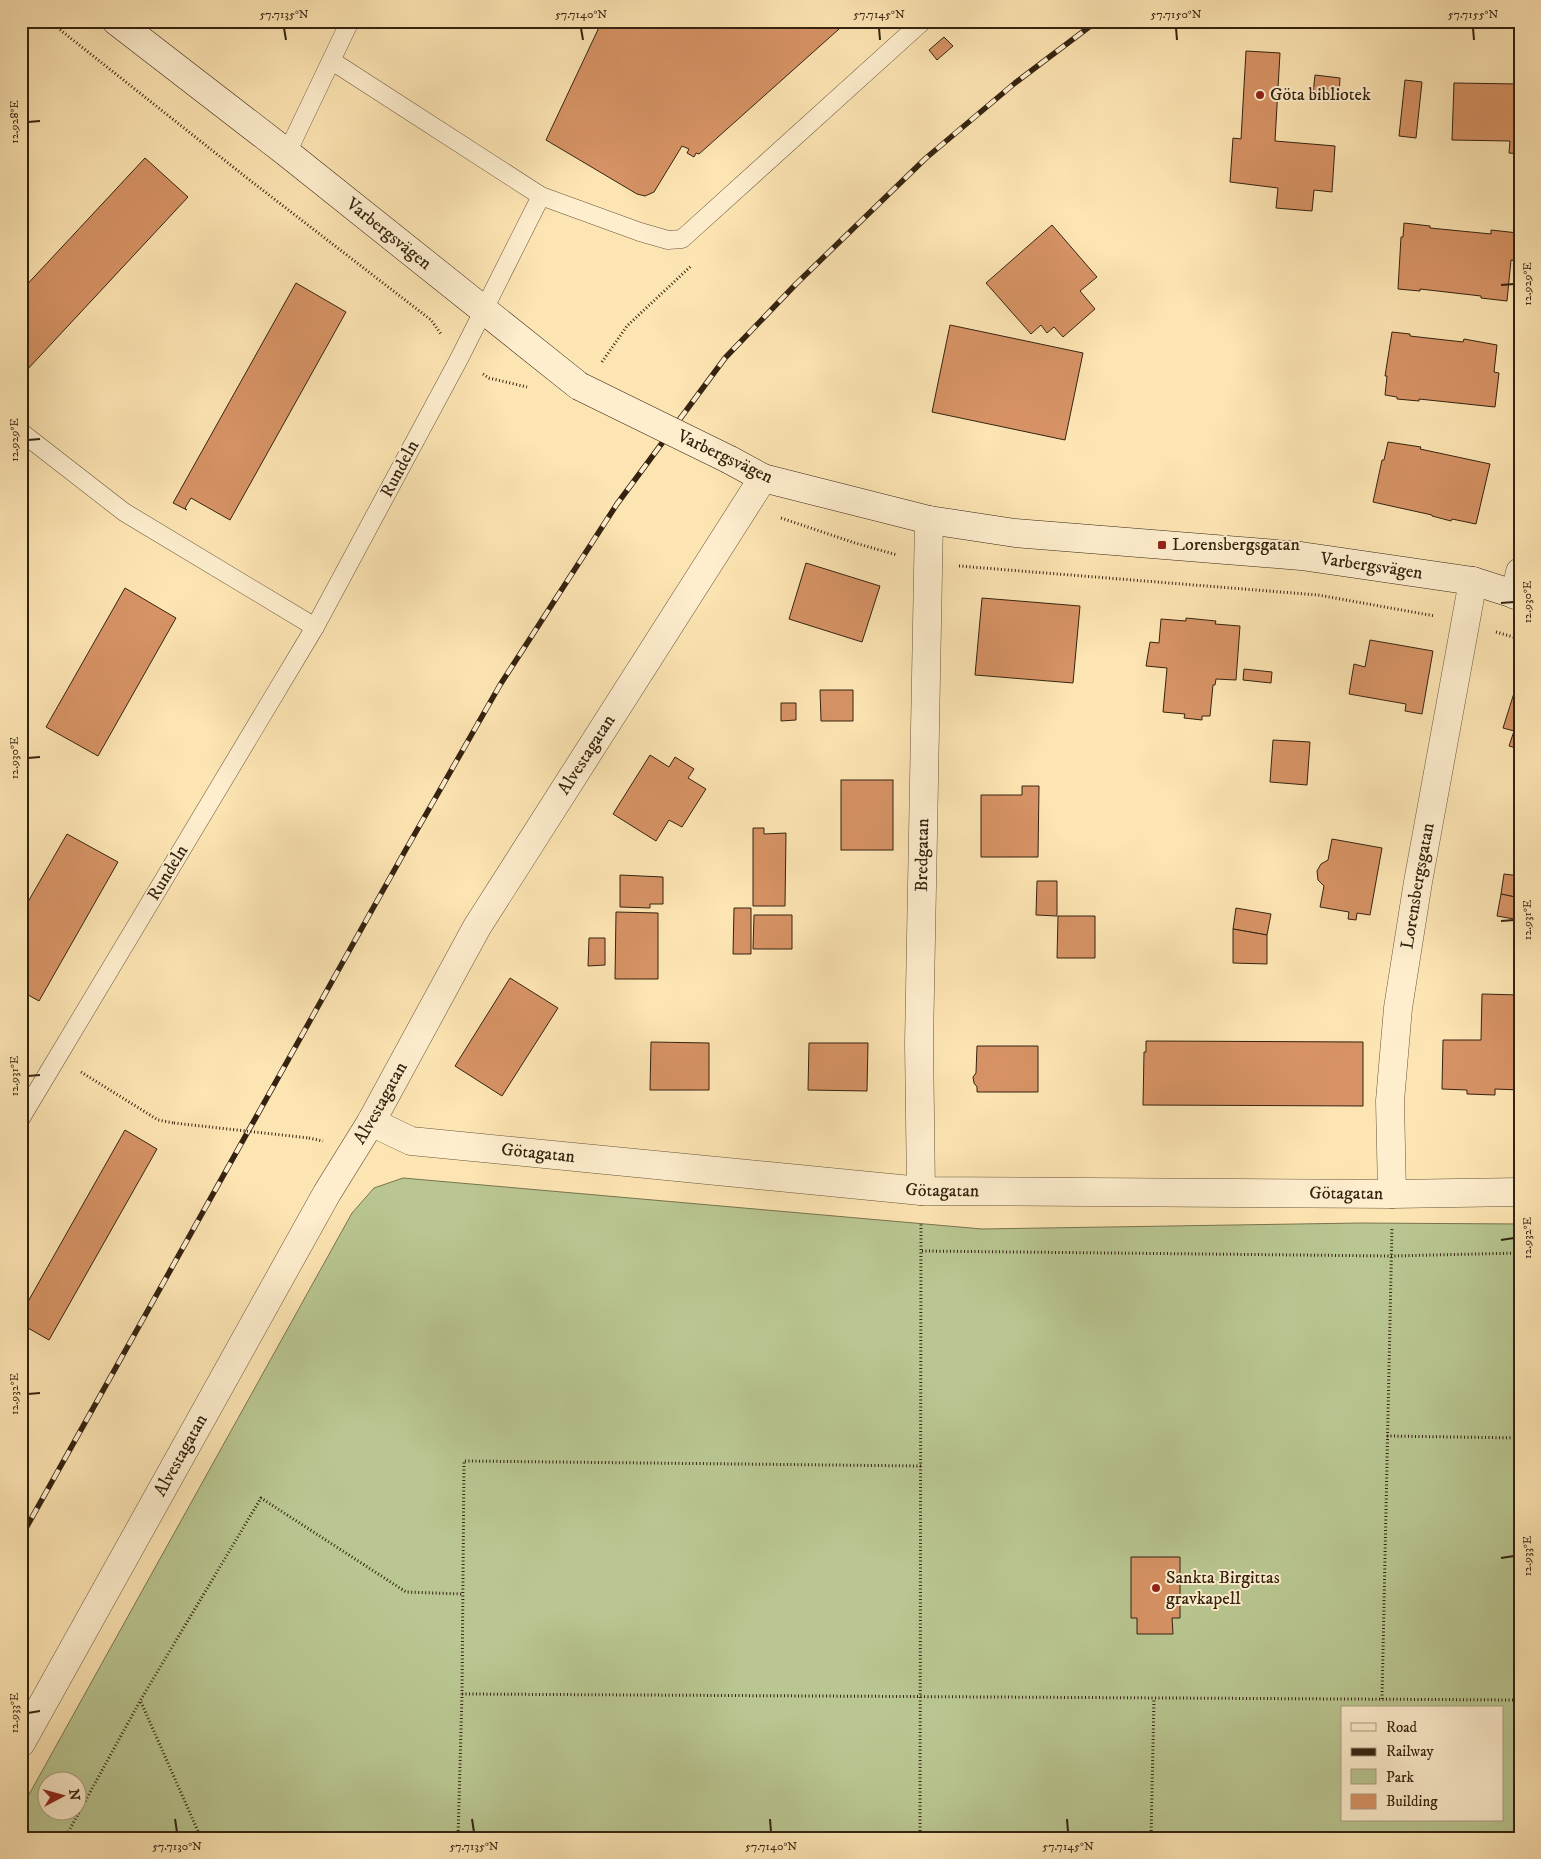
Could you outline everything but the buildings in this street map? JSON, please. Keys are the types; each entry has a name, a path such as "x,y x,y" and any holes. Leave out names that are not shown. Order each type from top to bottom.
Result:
{"street":[{"name":"Varbergsvägen","path":"116,21 287,153 579,386 763,478 929,520 1015,533 1301,556 1518,588"},
{"name":"Alvestagatan","path":"21,1743 317,1211 371,1122 477,927 763,478"},
{"name":"Bredgatan","path":"921,1191 919,1043 929,520"},
{"name":"Lorensbergsgatan","path":"1392,1194 1390,1101 1398,1008 1418,882 1473,582"},
{"name":"Götagatan","path":"371,1122 411,1141 921,1191 1392,1194 1520,1192"}],"lane":[{"path":"287,153 350,21"},
{"path":"332,61 541,196 640,232 668,240 682,239 923,21"},
{"name":"Rundeln","path":"21,1118 315,627 459,359 541,196"},
{"path":"21,432 124,512 315,627"}],"path":[{"path":"49,21 247,178 432,320 459,359 489,378 528,387"},
{"path":"57,1058 158,1120 309,1138"},
{"path":"920,1838 922,1697 921,1191"},
{"path":"1382,1699 1392,1194"},
{"path":"922,1251 1391,1256 1520,1253"},
{"path":"1388,1436 1520,1438"},
{"path":"458,1838 462,1694 464,1460 922,1466"},
{"path":"64,1838 140,1701 261,1498 406,1592 463,1594"},
{"path":"462,1694 1520,1700"},
{"path":"1151,1838 1154,1698"},
{"path":"140,1701 201,1838"}],"green space":[{"path":"403,1178 982,1229 1360,1223 1520,1224 1520,1838 21,1838 21,1809 38,1778 38,1822 88,1822 88,1772 42,1772 352,1213 374,1188"}],"railway":[{"path":"21,1537 500,685 617,504 725,358 796,284 926,158 1015,83 1097,21"}],"place":[{"name":"Göta bibliotek","path":"1260,95"},
{"name":"Lorensbergsgatan","path":"1162,545"},
{"name":"Sankta Birgittas gravkapell","path":"1156,1588"}]}
